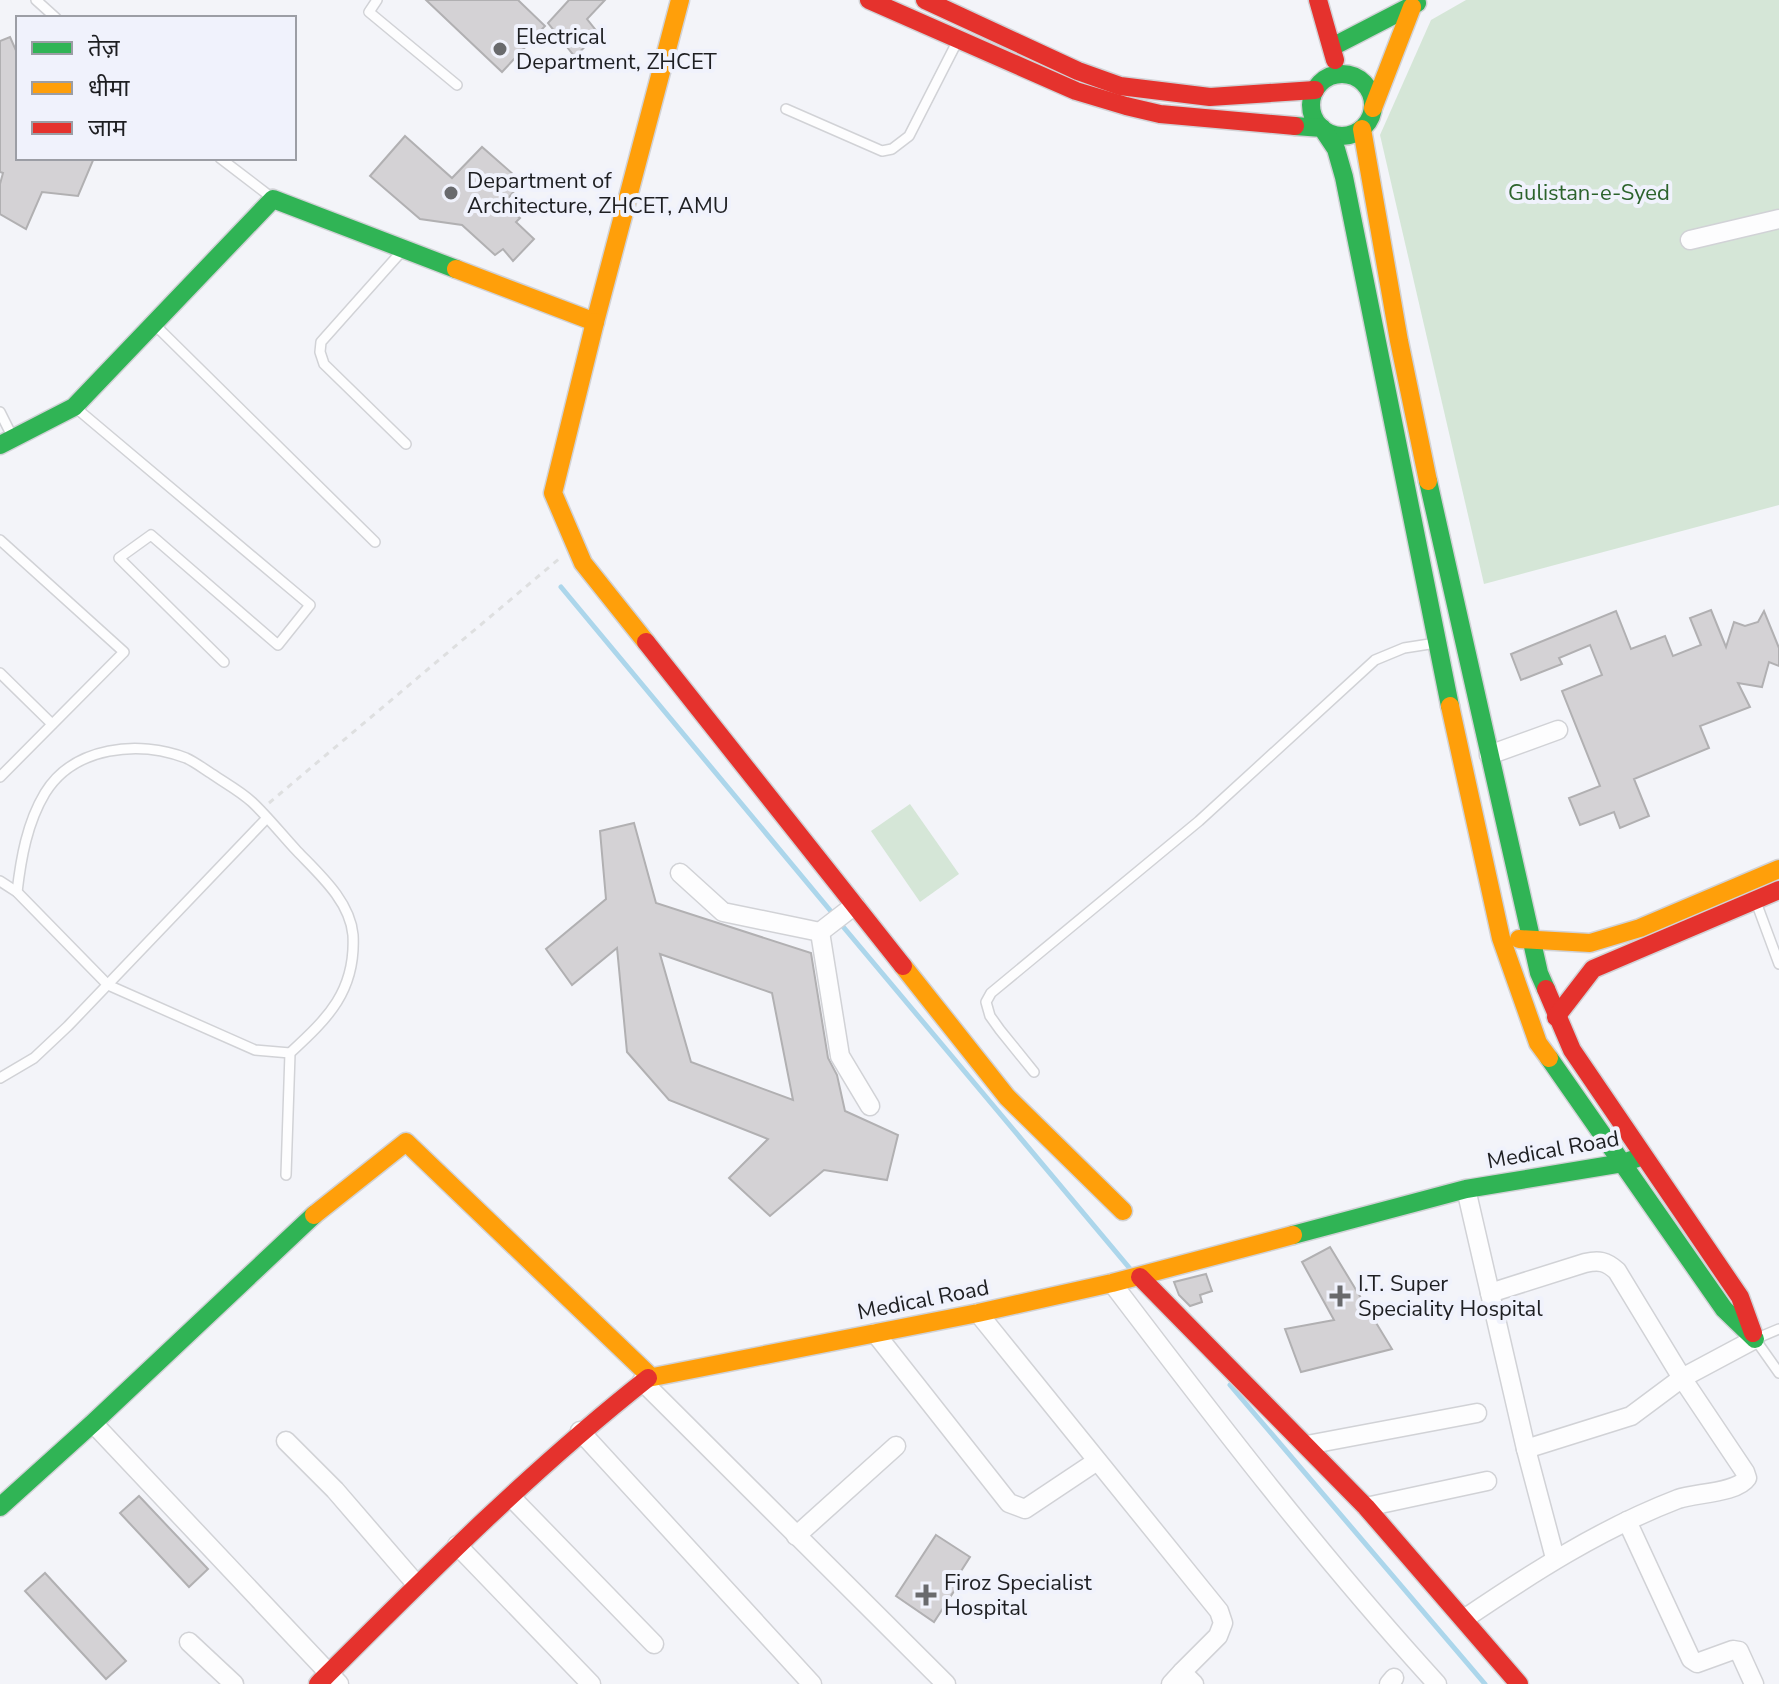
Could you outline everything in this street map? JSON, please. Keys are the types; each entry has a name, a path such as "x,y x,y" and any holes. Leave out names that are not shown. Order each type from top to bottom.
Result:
{"street":[{"path":"680,0 553,493 583,563 1007,1097 1123,1211"},
{"path":"869,0 1076,91 1126,106 1160,114 1322,128 1341,136 1362,129 1369,121 1417,3"},
{"path":"925,0 1078,71 1120,86 1210,97 1315,90"},
{"path":"1318,0 1338,74"},
{"path":"1332,47 1417,3"},
{"path":"1373,108 1365,83 1347,74 1338,74 1322,81 1315,90 1311,106 1314,117 1336,149 1344,177 1466,788 1501,938 1538,1043 1724,1309 1755,1339"},
{"path":"1362,129 1396,317 1489,755 1539,973 1572,1050 1740,1297 1755,1339"},
{"path":"6,442 74,407 273,199 595,322"},
{"path":"1690,240 1779,219"},
{"path":"1374,321 1396,317"},
{"path":"1489,755 1558,730"},
{"path":"1501,938 1590,943 1640,928 1779,869"},
{"path":"680,873 723,912 820,932 855,905"},
{"path":"1556,1017 1593,969 1779,890"},
{"path":"820,932 840,1056 870,1106"},
{"path":"0,1507 313,1215 406,1142 646,1379 936,1680"},
{"name":"Medical Road","path":"329,1680 457,1545 580,1431 646,1379 978,1313 1140,1277 1466,1189 1623,1163 1643,1156"},
{"path":"1466,1189 1526,1449 1555,1558"},
{"path":"1464,1619 1555,1558 1627,1521 1681,1498 1739,1486 1747,1478 1617,1271 1608,1263 1585,1263 1490,1293"},
{"path":"1140,1277 1366,1507 1519,1684"},
{"path":"1112,1283 1226,1434 1437,1684"},
{"path":"978,1313 1219,1611 1223,1623 1218,1636 1182,1680"},
{"path":"875,1333 1009,1503 1025,1509 1097,1461"},
{"path":"1526,1449 1631,1416 1682,1378 1755,1339"},
{"path":"1307,1445 1477,1413"},
{"path":"93,1423 329,1680"},
{"path":"580,1431 812,1684"},
{"path":"286,1441 335,1490 417,1585"},
{"path":"796,1536 896,1446"},
{"path":"1366,1507 1487,1481"},
{"path":"511,1497 654,1644"},
{"path":"1627,1521 1691,1659 1697,1663 1733,1650 1739,1651 1754,1684"},
{"path":"457,1545 591,1684"},
{"path":"189,1642 234,1684"}],"lane":[{"path":"36,0 54,16"},
{"path":"377,0 369,12 457,85"},
{"path":"786,109 882,151 892,149 909,136 958,39"},
{"path":"223,160 273,199"},
{"path":"404,249 321,342 320,352 324,364 406,444"},
{"path":"154,324 375,542"},
{"path":"74,407 310,605 278,645 151,535 119,558 224,662"},
{"path":"0,412 6,442"},
{"path":"0,540 124,652 0,777"},
{"path":"1034,1072 990,1016 986,1002 991,993 1199,821 1375,660 1404,648 1438,643"},
{"path":"0,673 52,724"},
{"path":"17,892 22,849 45,794 58,778 85,758 115,749 148,748 188,759 250,800 264,814 329,885 345,907 353,933 347,979 337,1007 290,1053 286,1175"},
{"path":"0,1078 34,1058 108,985 264,814"},
{"path":"0,881 17,892 108,985 255,1050 290,1053"},
{"path":"1756,902 1779,964"},
{"path":"1779,1329 1755,1339 1779,1373"}],"path":[{"path":"264,814 575,546"}],"green space":[{"name":"Gulistan-e-Syed","path":"1466,0 1779,0 1779,505 1484,584 1380,135 1431,20"},
{"path":"910,804 959,874 920,902 871,831"}],"building":[{"name":"Electrical Department, ZHCET","path":"426,0 518,0 545,26 502,72"},
{"path":"569,0 605,0 587,19 598,33 575,57 548,23"},
{"path":"10,37 16,50 16,160 93,160 78,196 42,192 26,229 0,214 3,173 0,172 0,41"},
{"name":"Department of Architecture, ZHCET, AMU","path":"405,136 452,178 482,147 522,182 503,204 520,218 516,222 534,239 513,261 503,249 495,255 462,225 420,219 370,176"},
{"path":"1711,610 1726,647 1734,622 1745,626 1758,622 1764,611 1779,648 1779,666 1769,662 1762,687 1738,683 1750,707 1700,726 1709,748 1634,779 1649,816 1620,828 1614,812 1580,825 1569,798 1600,786 1562,691 1602,675 1590,645 1559,658 1562,664 1521,680 1511,654 1616,611 1631,649 1665,636 1673,656 1701,645 1690,618"},
{"path":"634,823 656,903 811,953 828,1058 837,1075 845,1111 898,1135 887,1180 824,1170 770,1216 729,1178 768,1139 669,1100 627,1052 617,948 572,985 546,949 606,899 600,831","holes":["660,954 772,993 793,1100 691,1062"]},
{"path":"1330,1247 1392,1349 1301,1372 1285,1329 1334,1320 1302,1262"},
{"path":"1206,1274 1212,1291 1200,1295 1202,1302 1190,1306 1179,1295 1174,1282"},
{"path":"139,1496 208,1569 189,1587 120,1513"},
{"path":"936,1535 970,1557 956,1579 960,1582 934,1622 896,1596"},
{"path":"45,1573 126,1661 106,1679 25,1591"}],"waterway":[{"path":"561,587 834,915"},
{"path":"840,923 1132,1271"},
{"path":"1230,1385 1485,1684"}],"traffic: fast":[{"path":"1332,47 1417,3"},
{"path":"1342,74 1364,83 1373,105 1364,127 1342,136 1320,127 1311,105 1320,83 1342,74"},
{"path":"1295,126 1322,128 1336,149 1344,177 1450,706"},
{"path":"0,445 74,407 273,199 456,269"},
{"path":"1428,481 1539,973 1546,989"},
{"path":"1549,1058 1724,1309 1755,1339"},
{"path":"1293,1235 1466,1189 1623,1163 1643,1156"},
{"path":"0,1507 314,1215"}],"traffic: slow":[{"path":"456,269 595,322 680,0"},
{"path":"1373,108 1412,7"},
{"path":"1362,129 1399,341 1428,481"},
{"path":"595,322 553,493 583,563 646,642"},
{"path":"1450,706 1501,938 1538,1043 1549,1058"},
{"path":"1519,939 1590,943 1640,928 1779,869"},
{"path":"903,966 1007,1097 1123,1211"},
{"path":"314,1215 406,1142 650,1376"},
{"path":"648,1378 978,1313 1112,1283 1293,1235"}],"traffic: jam":[{"path":"869,0 1076,91 1126,106 1160,114 1295,126"},
{"path":"925,0 1078,71 1120,86 1210,97 1315,90"},
{"path":"1318,0 1335,60"},
{"path":"646,642 903,966"},
{"path":"1556,1017 1593,969 1779,890"},
{"path":"1546,989 1572,1050 1740,1297 1753,1333"},
{"path":"1140,1277 1366,1507 1519,1684"},
{"path":"318,1684 520,1488 648,1378"}],"place":[{"name":"Electrical Department, ZHCET","path":"500,49"},
{"name":"Department of Architecture, ZHCET, AMU","path":"451,193"},
{"name":"I.T. Super Speciality Hospital","path":"1340,1296"},
{"name":"Firoz Specialist Hospital","path":"926,1595"}]}
